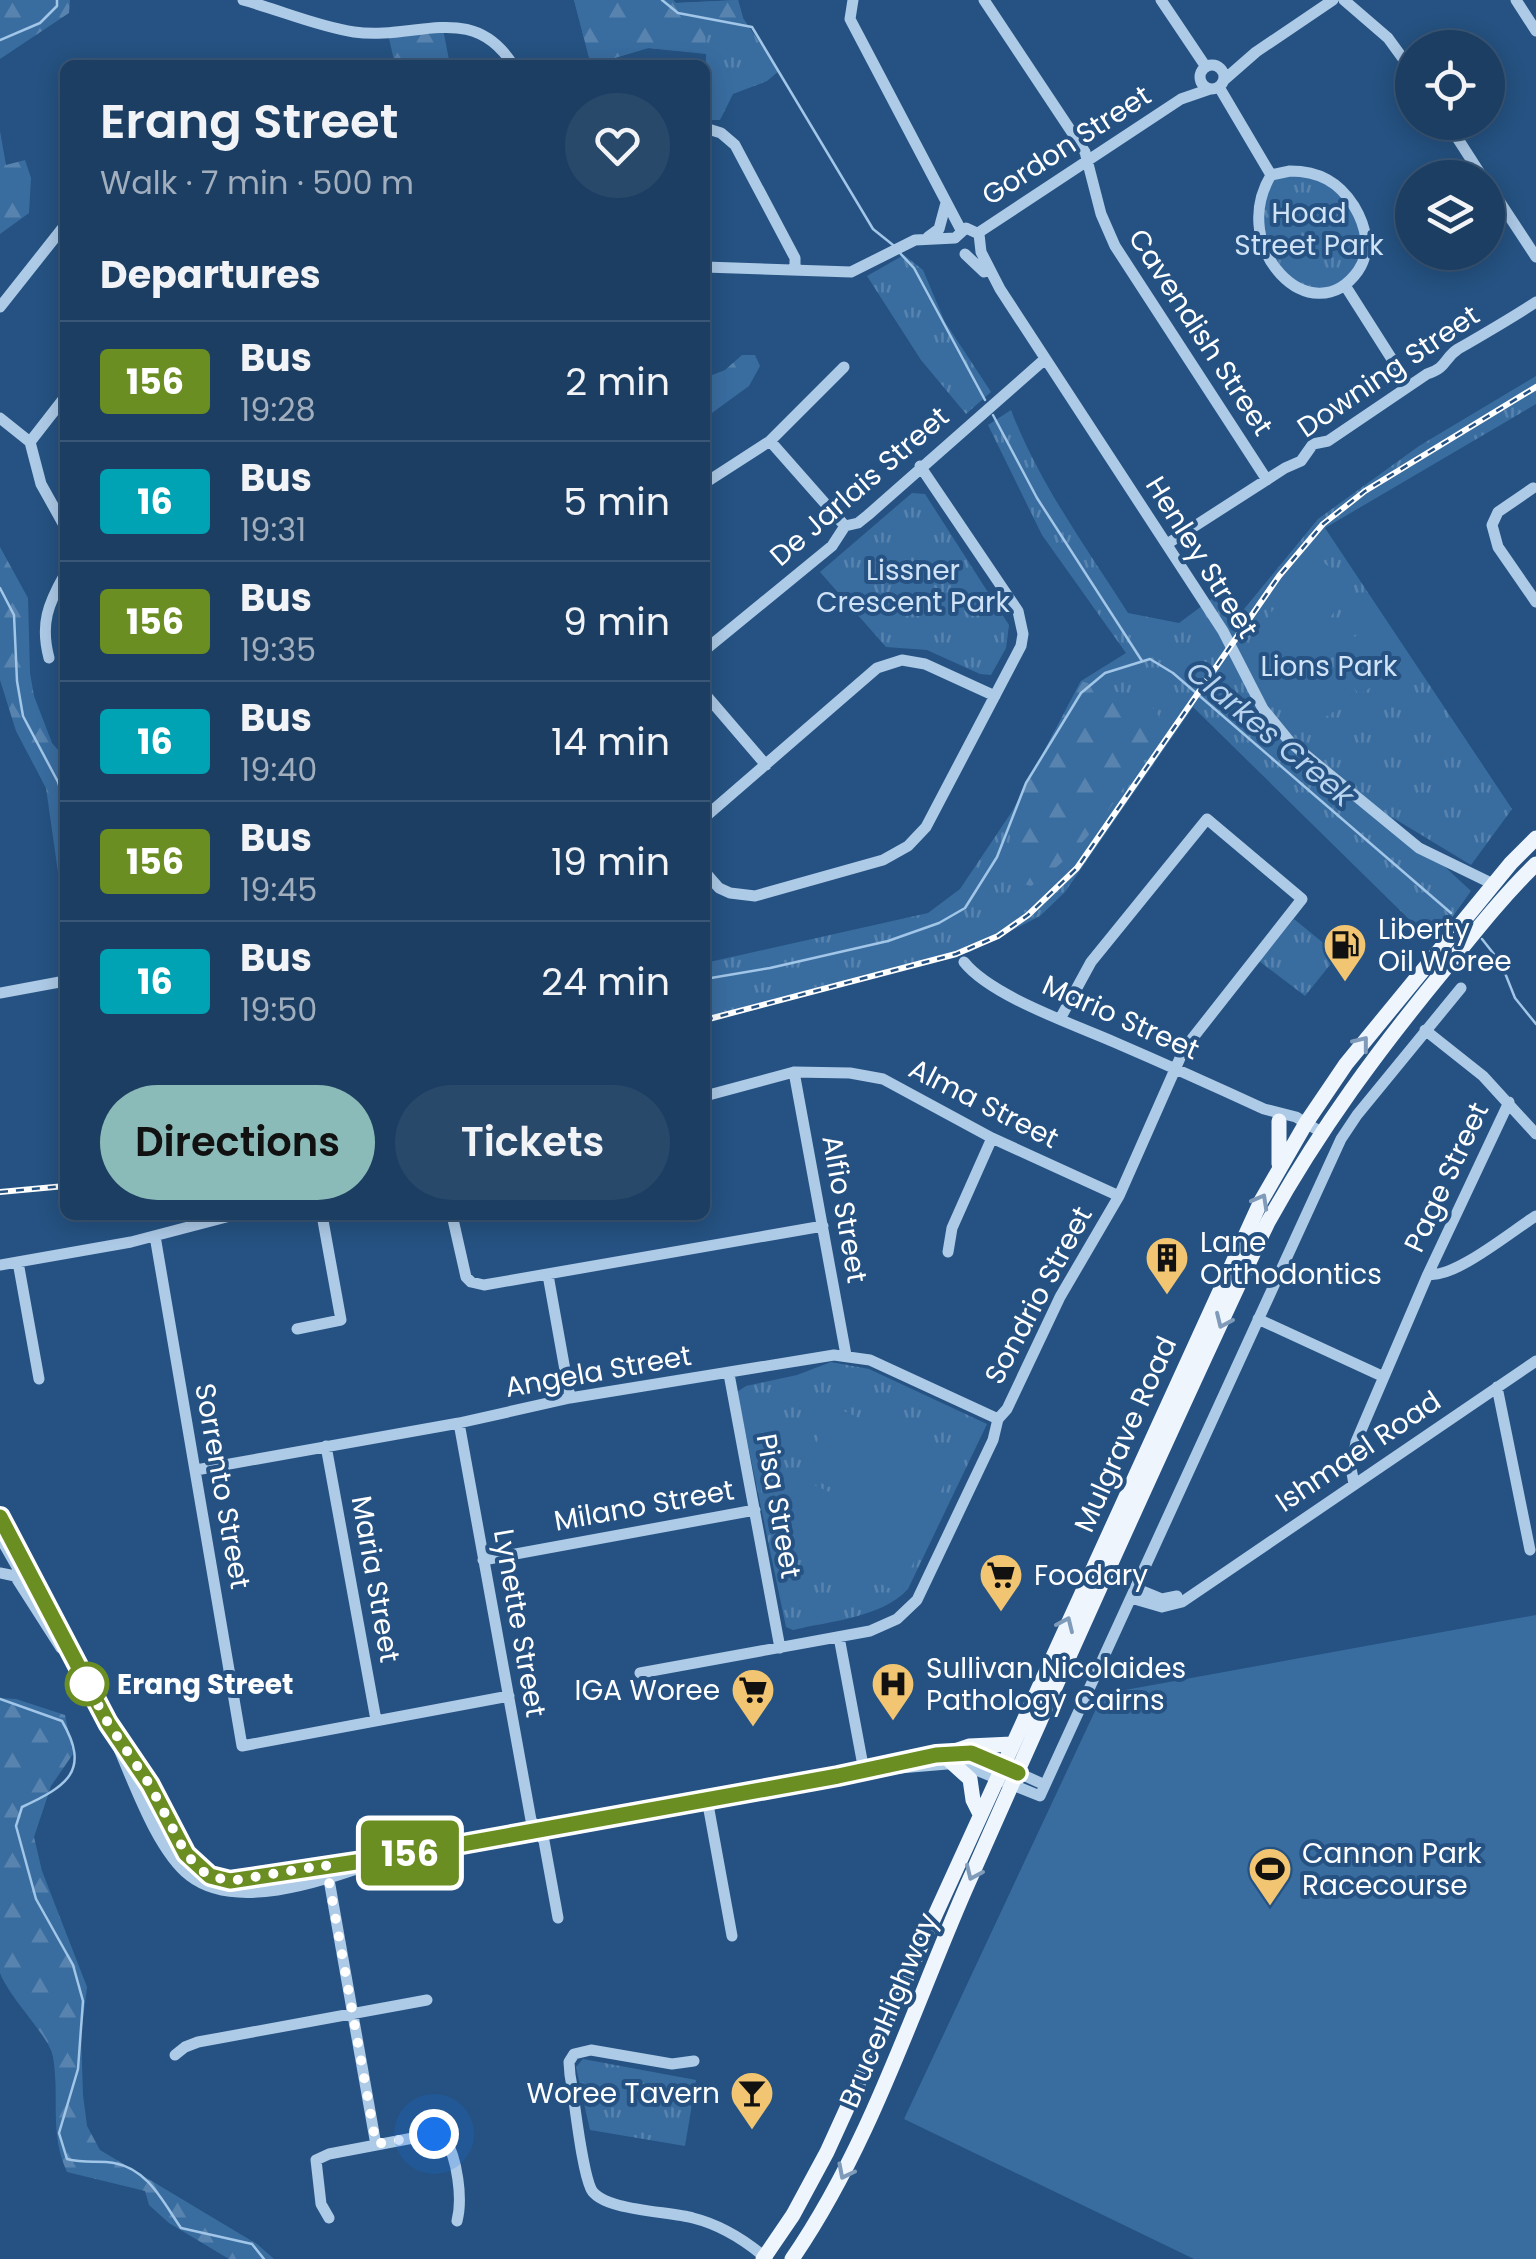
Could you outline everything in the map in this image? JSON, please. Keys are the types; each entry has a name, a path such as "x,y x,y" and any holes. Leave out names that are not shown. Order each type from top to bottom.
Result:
{"main road":[{"name":"Mulgrave Road","path":"1016,1779 1310,1132 1358,1049 1493,884 1536,838"},
{"name":"Mulgrave Road","path":"1000,1771 1228,1268 1280,1168 1536,864"},
{"path":"1279,1120 1280,1168"},
{"path":"980,1814 970,1779 950,1757 969,1746 1012,1744"},
{"name":"Bruce Highway","path":"765,2258 822,2162 1000,1771"},
{"name":"Bruce Highway","path":"792,2259 856,2151 1016,1779"}],"street":[{"path":"243,0 313,23 357,32 436,23 464,24 495,41 509,60"},
{"path":"710,267 850,272 907,243 958,234 969,228 979,239 976,251 966,254 958,250 958,234 946,203 850,19 854,0"},
{"name":"Cavendish Street","path":"984,0 1085,152 1101,214 1115,246 1267,480"},
{"path":"1161,0 1208,70"},
{"name":"Gordon Street","path":"1181,99 1218,86 1256,52 1333,0"},
{"path":"1344,0 1395,48"},
{"path":"1516,0 1536,31"},
{"name":"Gordon Street","path":"979,239 1181,99 1208,70 1256,52"},
{"path":"1208,70 1222,70 1218,86 1271,176"},
{"path":"1208,70 1203,85 1218,86"},
{"path":"710,128 736,145 795,258 795,270"},
{"path":"1290,171 1320,174 1348,197 1367,244 1363,263 1346,287 1325,293 1299,289 1271,264 1262,248 1258,216 1271,176 1290,171"},
{"path":"928,238 939,228 946,203"},
{"path":"1505,210 1536,257"},
{"path":"0,307 60,231"},
{"name":"Henley Street","path":"979,239 983,258 1000,290 1231,644 1263,709 1290,742 1418,848 1493,884"},
{"name":"Henley Street","path":"966,254 974,258 1000,290"},
{"path":"1346,287 1409,386"},
{"name":"Downing Street","path":"1166,544 1301,461 1313,444 1328,441 1427,374 1441,370 1455,350 1471,345 1536,302"},
{"name":"De Jarlais Street","path":"710,646 832,546 845,526 858,523 1045,358"},
{"path":"710,480 770,441 844,367"},
{"path":"30,442 60,403"},
{"path":"0,418 30,442 40,484 60,518"},
{"path":"770,441 845,526"},
{"path":"710,878 730,893 755,896 896,855 926,827 996,696 1021,646 1023,634 1018,611 920,466"},
{"path":"1533,488 1498,512 1492,526 1498,547 1536,602"},
{"path":"48,658 42,634 49,604 60,583"},
{"path":"710,813 877,668 902,660 925,664 996,696"},
{"path":"710,700 766,765"},
{"name":"Sondrio Street","path":"640,1673 839,1637 889,1624 917,1600 993,1440 998,1419 1007,1409 1060,1297 1118,1196 1175,1068 1199,1027 1302,899 1207,819 1090,962 1060,1019"},
{"name":"Mario Street","path":"964,962 994,987 1310,1132"},
{"path":"0,993 60,982"},
{"path":"0,1537 47,1602 108,1723 150,1785 186,1854 210,1876 230,1881 328,1872 396,1856 950,1757 1000,1771 1042,1791 1342,1139 1461,988"},
{"path":"1425,1030 1483,1076 1536,1134"},
{"name":"Alma Street","path":"710,1095 794,1072 850,1073 883,1079 992,1138 1118,1196"},
{"name":"Alfio Street","path":"794,1072 846,1354"},
{"name":"Page Street","path":"1354,1484 1350,1468 1354,1451 1428,1274 1508,1102"},
{"name":"Mario Street","path":"1264,1109 1279,1120 1310,1132"},
{"path":"948,1252 952,1228 992,1138"},
{"name":"Page Street","path":"1428,1274 1435,1276 1454,1269 1536,1216"},
{"path":"0,1265 155,1236 215,1220"},
{"path":"297,1329 341,1320 323,1220"},
{"path":"453,1220 462,1269 471,1282 484,1285 822,1226"},
{"name":"Sorrento Street","path":"155,1236 242,1746 376,1720"},
{"path":"18,1262 39,1379"},
{"path":"548,1275 570,1398"},
{"path":"1258,1318 1384,1377"},
{"name":"Angela Street","path":"196,1470 459,1423 570,1398 846,1354 870,1360 998,1419"},
{"name":"Ishmael Road","path":"1133,1593 1170,1599 1208,1582 1536,1361"},
{"name":"Pisa Street","path":"729,1374 780,1648"},
{"path":"1497,1387 1530,1550"},
{"name":"Lynette Street","path":"459,1423 531,1820 544,1841 558,1918"},
{"name":"Maria Street","path":"326,1446 376,1720"},
{"name":"Milano Street","path":"483,1560 755,1510"},
{"path":"0,1517 16,1557"},
{"path":"0,1569 16,1557"},
{"path":"0,1569 19,1580 47,1629 84,1679"},
{"path":"839,1637 864,1771"},
{"path":"376,1720 508,1696"},
{"path":"707,1800 732,1936"},
{"path":"328,1872 376,2144"},
{"path":"176,2055 185,2046 198,2042 427,2000"},
{"path":"694,2061 672,2064 591,2050 574,2054 569,2062 570,2075 590,2186 603,2201 691,2217 720,2228 745,2241 765,2258"},
{"path":"329,2218 321,2204 316,2160 329,2154 434,2134 445,2138 450,2148 461,2207 457,2220"}],"green space":[{"path":"0,0 70,0 69,13 0,59"},
{"path":"574,0 738,0 743,18 779,71 767,81 733,94 720,120 710,120 710,60 706,60 706,54 648,48 608,60 590,60"},
{"path":"574,0 738,0 743,18 705,23 706,53 648,48 608,60 590,60"},
{"path":"443,29 449,60 394,60 389,38"},
{"path":"0,131 6,165 25,160 31,178 29,213 0,234"},
{"name":"Hoad Street Park","path":"1303,171 1348,197 1367,244 1346,287 1311,292 1271,264 1257,215 1271,175"},
{"path":"904,255 923,270 945,322 991,392 966,414 921,360 867,276"},
{"path":"742,355 755,355 760,366 749,386 710,414 710,376 725,370"},
{"name":"Lions Park","path":"1536,376 1536,404 1325,528 1512,809 1471,865 1390,816 1471,891 1443,930 1421,931 1193,707 1065,892 1040,916 970,952 710,1022 710,962 928,913 960,889 1013,810 1081,681 1126,653 1042,535 988,425 1011,410 1049,489 1128,613 1179,623 1214,597 1231,625 1318,519 1419,446"},
{"name":"Lissner Crescent Park","path":"912,493 925,494 1009,625 1006,648 991,675 980,674 927,650 886,647 820,572"},
{"path":"0,547 28,598 34,696 52,743 60,752 60,886 46,788 16,731 0,680"},
{"path":"1313,555 1354,585 1303,654 1263,624"},
{"path":"1374,624 1402,667 1359,695 1331,652"},
{"name":"Lions Park","path":"1326,656 1353,699 1310,727 1283,683"},
{"path":"1081,681 1149,702 1163,722 1122,791 1091,833 1031,886 1020,883 1008,856 1013,810"},
{"path":"1294,919 1338,955 1305,996 1259,961"},
{"path":"831,1362 869,1369 987,1424 908,1589 870,1612 793,1630 786,1627 737,1392"},
{"path":"833,1406 955,1462 922,1530 802,1474"},
{"path":"801,1479 925,1536 900,1593 775,1535"},
{"name":"Cannon Park Racecourse","path":"1536,1615 1536,2259 1194,2259 904,2119 1103,1694"},
{"path":"0,1698 16,1699 65,1715 73,1754 51,1786 34,1837 42,1871 87,1987 81,2035 87,2126 100,2150 257,2244 274,2259 229,2259 169,2223 149,2205 145,2191 67,2172 58,2143 53,2057 0,1973"},
{"path":"583,2059 696,2080 685,2146 590,2130 576,2067"}],"waterway":[{"name":"Clarkes Creek","path":"0,40 40,23 57,6 57,0"},
{"path":"662,0 678,13 752,27 873,229 893,245"},
{"path":"898,251 914,268 985,400"},
{"path":"993,415 1037,498 1142,661"},
{"name":"Clarkes Creek","path":"0,588 14,615 23,716 60,788"},
{"name":"Clarkes Creek","path":"710,978 888,941 939,923 965,908 997,857 1026,783 1081,693 1105,673 1150,659 1173,673 1451,913"},
{"name":"Clarkes Creek","path":"1482,939 1501,963 1515,998 1536,1024"},
{"path":"0,1699 62,1721 74,1753 70,1775 51,1792 22,1807 16,1826 36,1899 73,1965 83,2001 78,2069 59,2133 67,2159 126,2166 154,2188 181,2228 252,2244 264,2259"}],"railway":[{"path":"710,1019 956,954 998,936 1028,915 1077,868 1279,576 1323,524 1365,491 1536,387"},
{"path":"0,1192 60,1186"}],"bus line":[{"name":"156","path":"0,1517 108,1723 150,1785 186,1854 201,1870 220,1879 230,1881 396,1856 936,1755 971,1753 1018,1773"}],"place":[{"name":"Liberty Oil Woree","path":"1345,983"},
{"name":"Lane Orthodontics","path":"1167,1296"},
{"name":"Foodary","path":"1001,1613"},
{"name":"Erang Street","path":"87,1684"},
{"name":"Sullivan Nicolaides Pathology Cairns","path":"893,1722"},
{"name":"IGA Woree","path":"753,1728"},
{"name":"Cannon Park Racecourse","path":"1270,1907"},
{"name":"Woree Tavern","path":"752,2131"}],"route":[{"path":"87,1684 84,1679 150,1785 186,1854 201,1870 230,1881 326,1865 376,2144 434,2134"}]}
